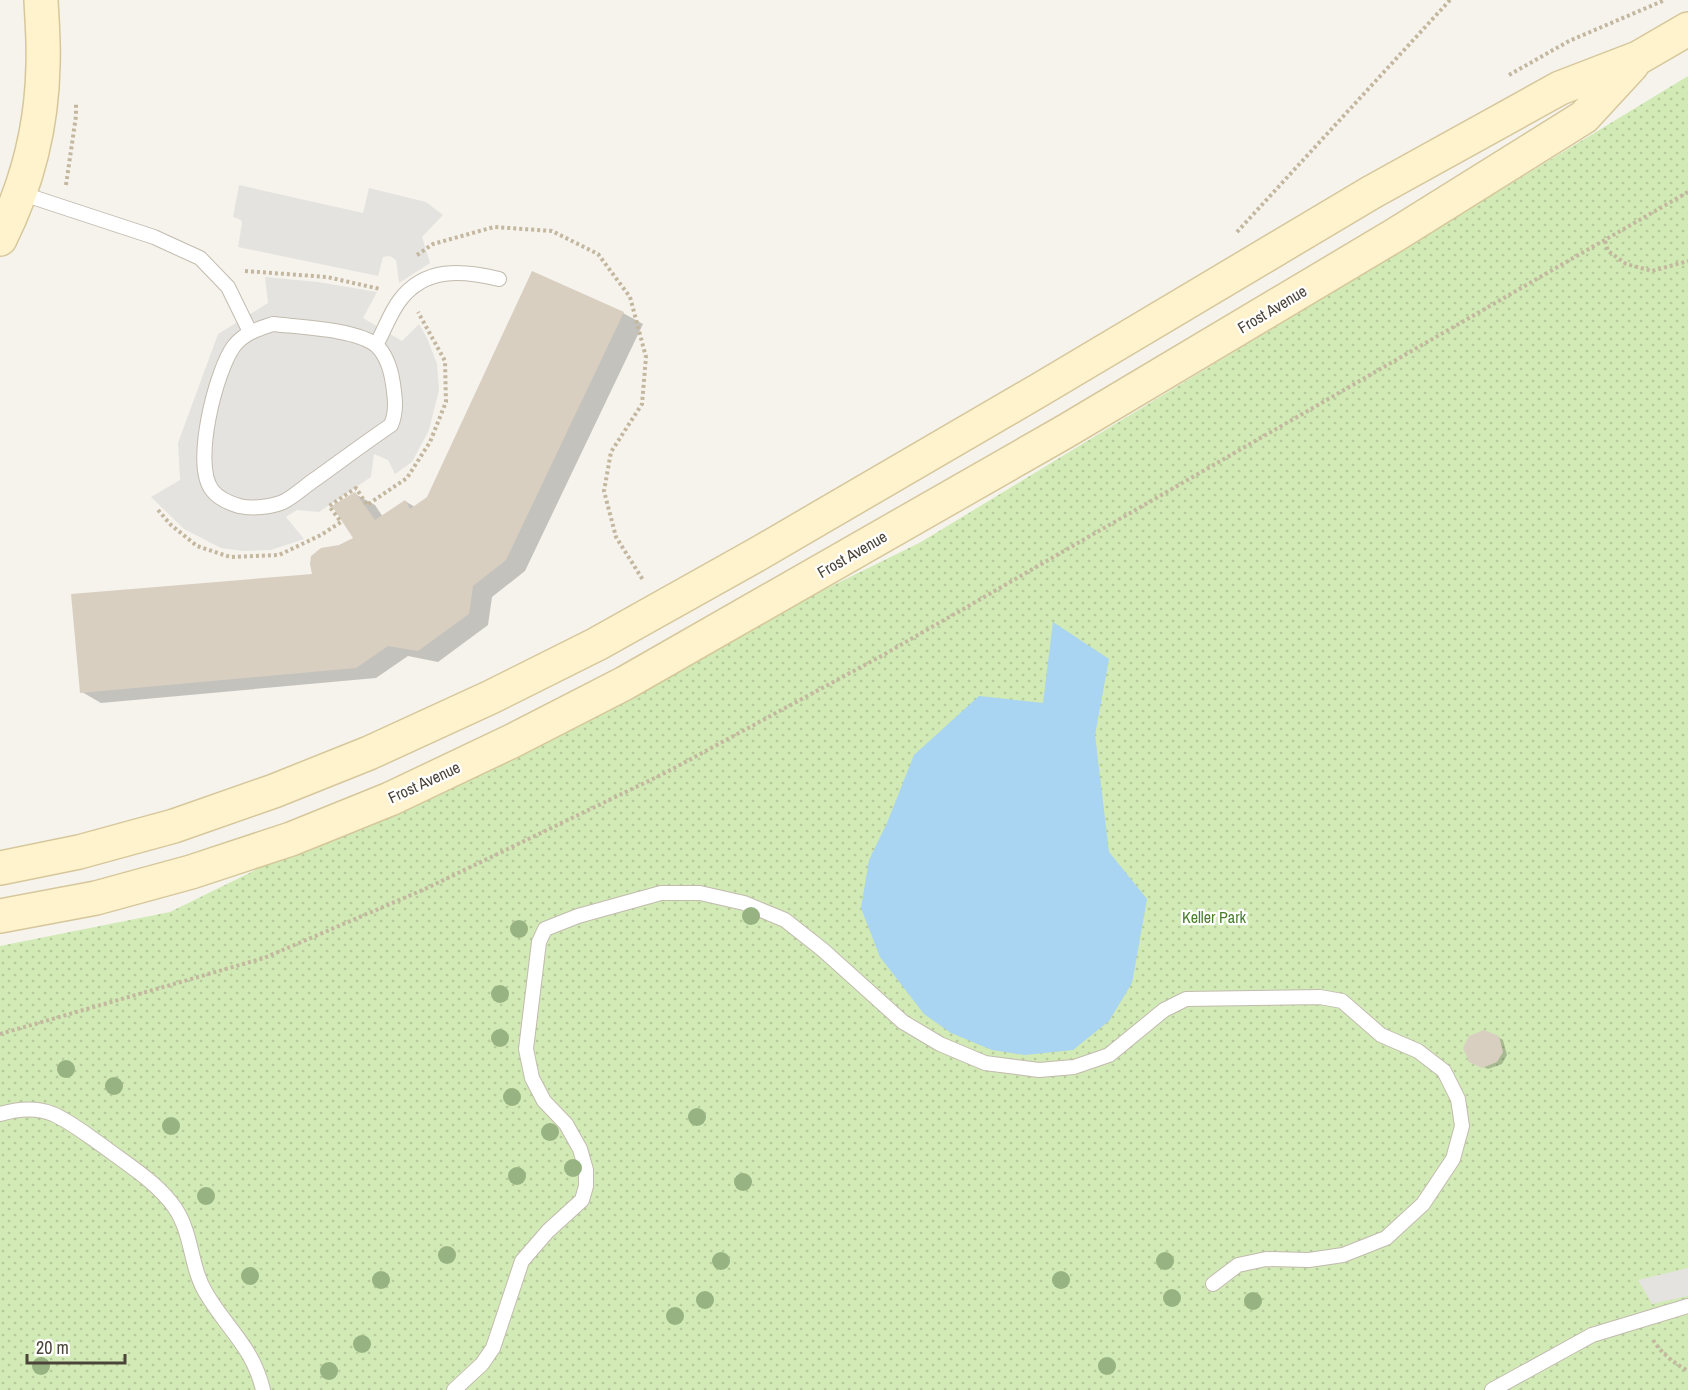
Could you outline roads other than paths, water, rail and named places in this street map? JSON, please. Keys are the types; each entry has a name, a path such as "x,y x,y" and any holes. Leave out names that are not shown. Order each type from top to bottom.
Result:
{"street":[{"path":"0,239 28,171 38,124 43,65 41,0"},
{"name":"Frost Avenue","path":"0,868 90,849 174,826 252,799 369,753 491,697 597,644 756,555 1372,192 1560,88 1638,58 1688,29"},
{"name":"Frost Avenue","path":"0,916 96,898 190,872 291,839 390,799 512,741 625,682 1066,431 1395,235 1584,117 1638,58"}],"lane":[{"path":"20,193 154,237 200,258 228,287 235,306 250,332"},
{"path":"376,345 399,300 419,280 448,273 471,272 499,279"},
{"path":"273,324 306,327 343,332 376,345 391,371 395,399 395,414 391,425 284,502 261,507 243,507 229,503 212,490 205,475 203,457 208,420 226,360 235,345 250,332 273,324"},
{"path":"454,1390 482,1364 493,1348 522,1261 548,1231 582,1200 586,1186 586,1170 580,1149 566,1124 544,1101 532,1078 526,1049 539,942 545,928 578,916 661,893 700,893 744,903 785,920 823,950 903,1022 940,1044 984,1063 1039,1070 1074,1067 1109,1055 1164,1010 1186,999 1320,997 1342,1001 1381,1035 1418,1052 1444,1071 1458,1099 1462,1126 1453,1159 1423,1204 1386,1238 1343,1255 1309,1260 1266,1259 1238,1265 1213,1284"},
{"path":"0,1114 21,1108 52,1113 72,1124 153,1183 175,1208 189,1234 197,1272 206,1293 244,1344 259,1372 263,1390"},
{"path":"1492,1390 1592,1335 1688,1305"}],"water":[{"path":"1053,622 1109,659 1095,735 1109,852 1147,899 1132,983 1109,1021 1073,1050 1025,1055 992,1050 951,1033 924,1014 880,957 861,908 869,860 887,823 914,755 979,696 1043,703"}],"park label":[{"name":"Keller Park","path":"1214,917"}]}
